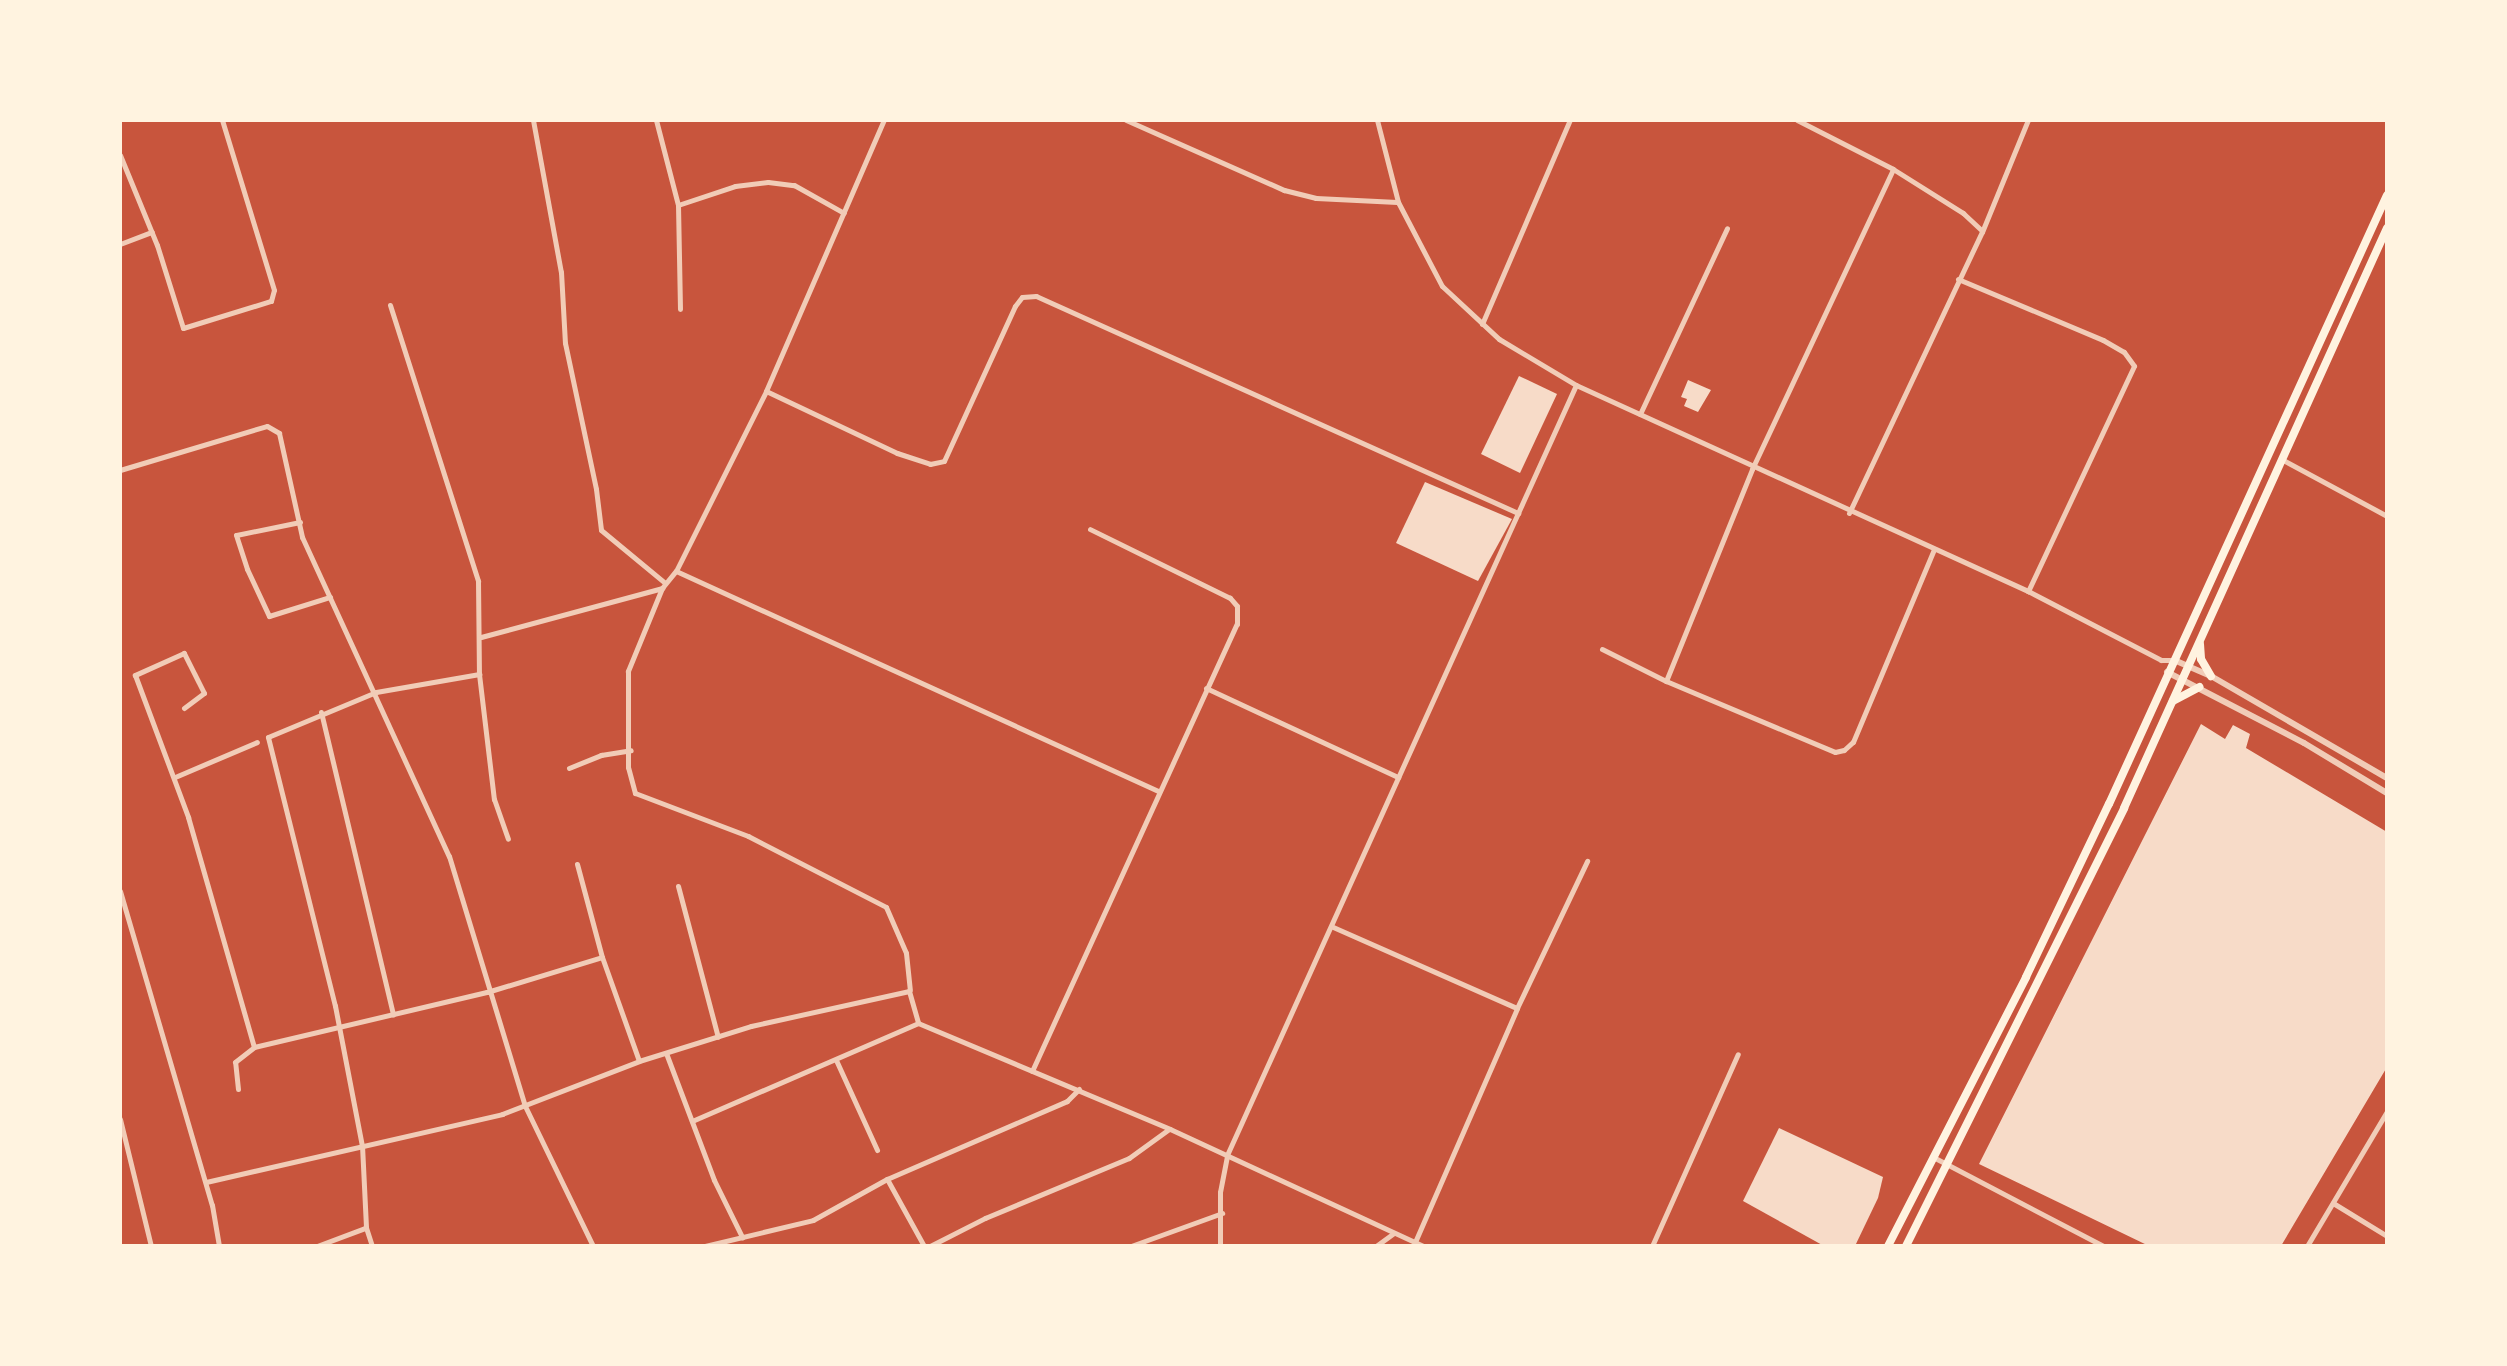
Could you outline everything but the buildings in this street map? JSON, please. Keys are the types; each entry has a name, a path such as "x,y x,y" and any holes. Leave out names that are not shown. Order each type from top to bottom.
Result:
{"main road":[{"path":"1888,1246 2026,977 2387,195"},
{"path":"1906,1246 2042,981 2387,228"},
{"path":"2201,638 2200,659 2211,676"},
{"path":"2168,709 2178,695 2199,687"}],"street":[{"path":"120,155 152,232 183,328 271,301 274,296 222,120"},
{"path":"533,120 561,272 565,344 596,489 600,530 663,585"},
{"path":"656,120 678,204 680,309"},
{"path":"884,120 766,391 676,571 663,585 628,671 628,767 635,793 748,836 886,907 906,953 918,1024"},
{"path":"1126,120 1284,190 1316,198 1398,202"},
{"path":"1377,120 1398,202 1442,286 1482,324 1576,386 1752,470 2028,592 2161,660 2173,660 2211,676 2387,778"},
{"path":"1482,324 1570,120"},
{"path":"1796,120 1893,169 1962,213 1982,232"},
{"path":"1849,513 1982,232 2028,120"},
{"path":"1666,681 1752,470 1893,169"},
{"path":"678,204 735,186 768,182 794,185 844,213"},
{"path":"1640,414 1727,228"},
{"path":"120,244 152,232"},
{"path":"1958,278 2103,340 2124,352 2134,366 2028,592"},
{"path":"766,391 896,452 930,464 944,461 1014,306 1022,297 1036,296 1518,512"},
{"path":"390,305 478,580 479,674 494,798 508,839"},
{"path":"1220,1246 1226,1156 1576,386"},
{"path":"120,470 272,426 279,432 300,522 330,597 449,856 525,1106 593,1246"},
{"path":"2283,460 2387,516"},
{"path":"300,522 236,535 247,569 269,616 330,597"},
{"path":"1032,1071 1237,624 1237,606 1230,598 1090,529"},
{"path":"1602,649 1666,681 1835,752 1844,750 1853,742 1934,549"},
{"path":"676,571 1158,791"},
{"path":"481,637 663,585"},
{"path":"184,708 204,693 184,653 135,675 175,776 254,1047"},
{"path":"2161,660 2167,672 2387,793"},
{"path":"372,1246 366,1227 362,1146 339,1029 268,737 376,692 479,674"},
{"path":"1206,688 1398,777"},
{"path":"321,712 393,1015"},
{"path":"175,776 258,742"},
{"path":"569,768 601,755 631,750"},
{"path":"1415,1242 1517,1008 1587,861"},
{"path":"577,864 602,956 639,1061"},
{"path":"678,886 718,1036"},
{"path":"120,891 206,1182 219,1246"},
{"path":"1333,927 1517,1008"},
{"path":"238,1089 232,1070 235,1062 254,1047 488,992 602,956"},
{"path":"206,1182 525,1106 639,1061 718,1036 866,998 910,991"},
{"path":"692,1121 918,1024 1078,1088 1423,1246"},
{"path":"666,1053 742,1237"},
{"path":"1652,1246 1738,1054"},
{"path":"836,1060 877,1150"},
{"path":"705,1246 814,1220 886,1179 1067,1100 1078,1088"},
{"path":"2307,1246 2387,1111"},
{"path":"120,1119 151,1246"},
{"path":"886,1179 927,1246 1129,1158 1170,1129"},
{"path":"1932,1156 2104,1246"},
{"path":"2334,1204 2387,1236"},
{"path":"1131,1246 1222,1213"},
{"path":"317,1246 342,1240 366,1227"},
{"path":"1376,1246 1394,1233"}]}
